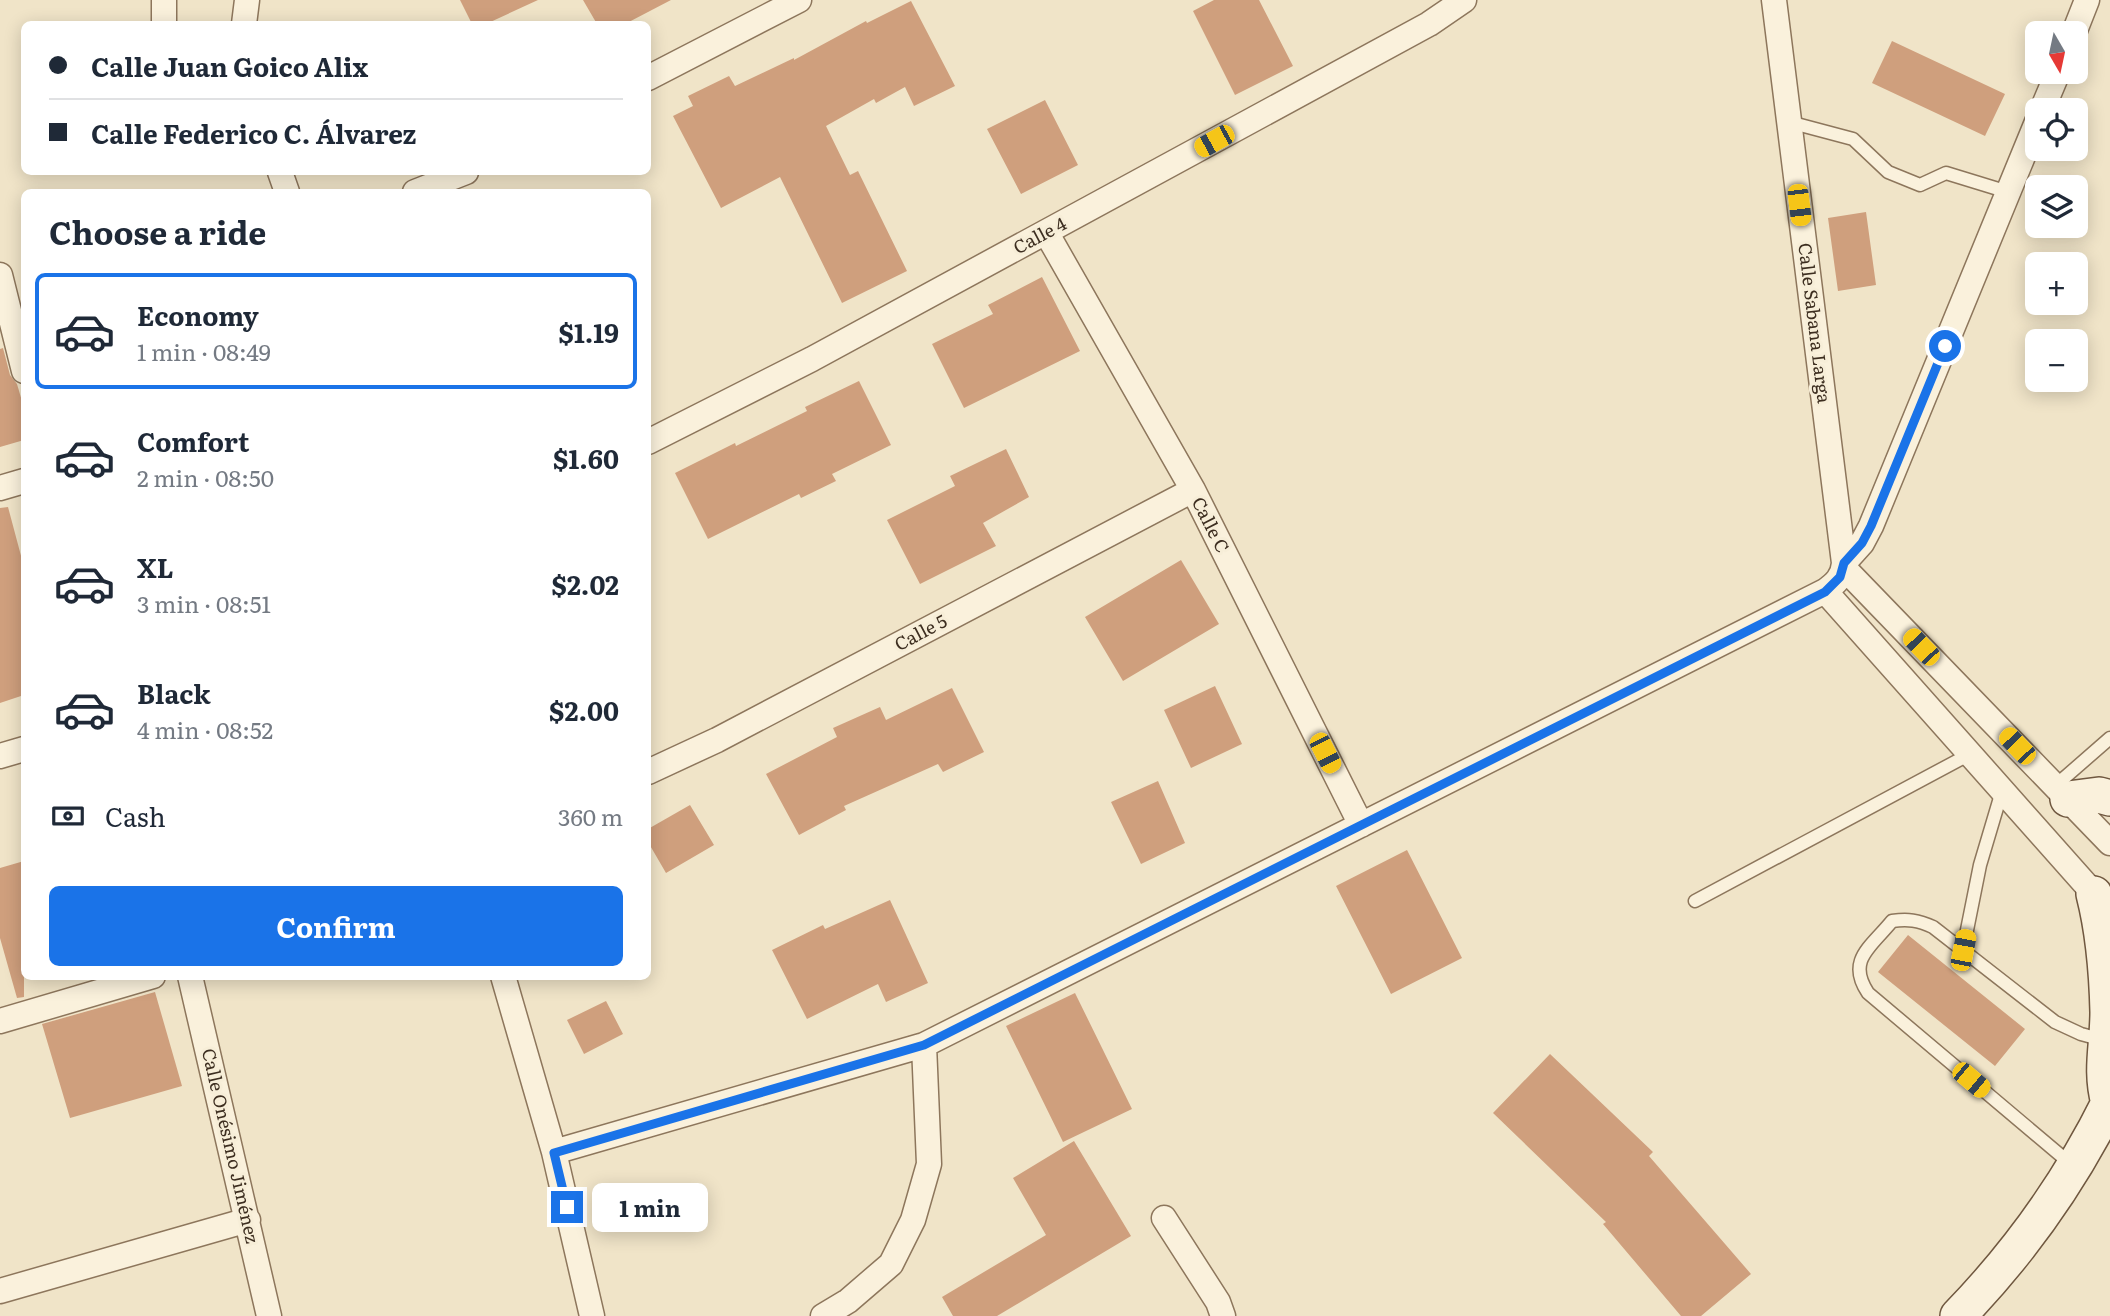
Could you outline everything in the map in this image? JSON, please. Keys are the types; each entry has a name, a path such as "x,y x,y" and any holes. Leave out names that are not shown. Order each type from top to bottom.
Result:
{"main road":[{"path":"2061,792 2110,798"},
{"path":"1958,1316 1998,1272 2074,1168 2109,1102 2104,1077 2108,1013 2102,903"}],"street":[{"path":"164,0 164,21"},
{"path":"244,21 247,0"},
{"path":"651,76 799,0"},
{"name":"Calle 4","path":"651,441 812,359 1046,232 1429,24 1464,0"},
{"name":"Calle Sabana Larga","path":"1774,0 1844,566"},
{"path":"2079,21 2087,0"},
{"path":"554,1153 924,1045 1825,592 1840,577 1844,566 1871,526 2025,151"},
{"path":"423,189 458,175"},
{"name":"Calle C","path":"1046,232 1193,490 1361,825"},
{"path":"0,275 16,304 21,346"},
{"path":"0,488 21,482"},
{"name":"Calle 5","path":"651,771 717,740 1193,490"},
{"path":"1844,566 2110,842"},
{"path":"1825,592 2102,903"},
{"path":"0,756 21,750"},
{"path":"0,1021 139,980"},
{"name":"Calle Onésimo Jiménez","path":"191,980 269,1316"},
{"path":"504,980 554,1153 592,1316"},
{"path":"823,1316 848,1301 891,1264 913,1220 929,1164 924,1045"},
{"path":"1164,1218 1218,1302 1223,1316"},
{"path":"0,1291 248,1220"}],"lane":[{"path":"1789,122 1853,139 1888,172 1920,185 1946,173 2008,192"},
{"path":"2061,792 2110,738"},
{"path":"1695,901 1970,754"},
{"path":"1963,950 1980,865 2003,791"},
{"path":"2074,1168 1868,993 1858,972 1858,962 1892,921 1921,921 1933,927 2055,1022 2092,1037 2106,1034"}],"building":[{"path":"460,0 538,0 492,21 470,21"},
{"path":"583,0 671,0 631,21 595,21"},
{"path":"1214,0 1259,0 1293,66 1235,95 1193,11"},
{"path":"911,1 955,86 914,106 905,87 876,103 874,99 826,126 850,175 858,171 907,271 842,303 780,177 721,208 673,116 693,106 688,96 729,76 735,86 794,60 866,21 867,23"},
{"path":"1892,41 2005,94 1985,136 1872,83"},
{"path":"1045,100 1078,165 1021,194 987,129"},
{"path":"1866,212 1876,285 1838,291 1828,218"},
{"path":"1042,277 1080,351 964,408 932,344 993,314 988,305"},
{"path":"3,348 10,375 17,384 21,398 21,441 0,447 0,349"},
{"path":"859,381 891,445 832,474 836,481 801,498 799,494 708,539 675,473 807,411 805,407"},
{"path":"1006,449 1029,497 983,523 996,546 920,584 887,520 955,486 950,476"},
{"path":"8,507 21,556 21,696 0,703 0,508"},
{"path":"1181,560 1219,624 1123,681 1085,617"},
{"path":"1215,686 1242,744 1191,768 1164,710"},
{"path":"952,688 984,752 943,772 938,764 844,806 846,810 799,835 766,774 837,737 833,728 880,707 886,720"},
{"path":"1158,781 1185,843 1141,864 1111,802"},
{"path":"690,805 714,845 666,873 651,847 651,827"},
{"path":"1407,850 1462,958 1391,994 1336,886"},
{"path":"21,862 21,980 24,980 24,997 17,998 0,938 0,868"},
{"path":"890,900 928,983 886,1002 878,984 807,1019 772,950 823,925 825,929"},
{"path":"1908,935 2025,1029 1995,1066 1878,972"},
{"path":"155,992 182,1086 70,1118 42,1024"},
{"path":"1075,993 1132,1109 1063,1142 1006,1026"},
{"path":"606,1001 623,1034 584,1054 567,1020"},
{"path":"1550,1054 1653,1152 1649,1156 1751,1274 1701,1316 1681,1316 1603,1224 1606,1222 1493,1113"},
{"path":"1074,1141 1131,1236 997,1316 953,1316 942,1297 1046,1235 1013,1178"}],"route":[{"path":"567,1207 554,1153 924,1045 1825,592 1840,577 1844,563 1862,543 1871,526 1945,346"}]}
